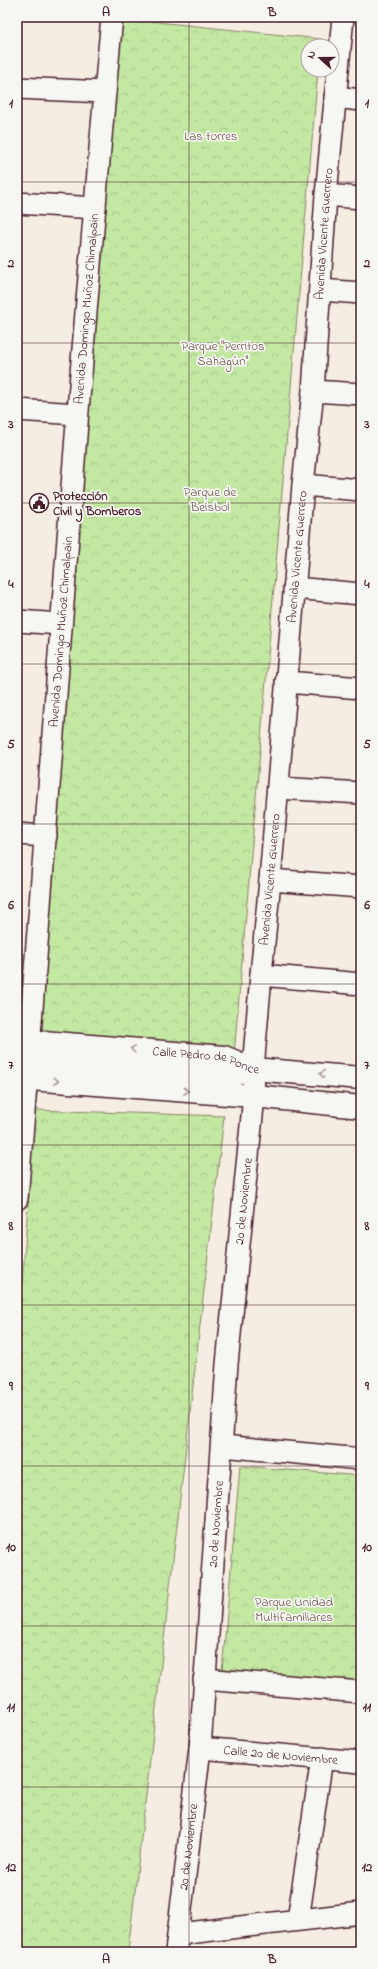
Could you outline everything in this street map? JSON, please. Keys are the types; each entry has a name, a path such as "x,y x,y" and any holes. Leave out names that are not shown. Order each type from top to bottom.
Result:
{"street":[{"name":"Avenida Domingo Muñoz Chimalpain","path":"17,1199 23,1050 46,836 76,414 112,17"},
{"name":"Avenida Vicente Guerrero","path":"254,1096 253,1069 303,485 313,391 326,195 343,17"},
{"path":"17,88 105,92"},
{"path":"335,97 361,100"},
{"path":"326,195 361,198"},
{"path":"17,203 95,208"},
{"path":"320,290 361,293"},
{"path":"313,391 361,394"},
{"path":"17,410 76,414"},
{"path":"303,485 361,490"},
{"path":"294,588 361,594"},
{"path":"17,620 60,624"},
{"path":"286,682 361,688"},
{"path":"278,788 361,793"},
{"path":"17,834 46,836"},
{"path":"270,880 361,887"},
{"path":"261,974 361,984"},
{"name":"Calle Pedro de Ponce","path":"23,1050 43,1042 224,1057 253,1069 361,1078"},
{"name":"Calle Pedro de Ponce","path":"22,1078 254,1096 361,1107"},
{"name":"20 de Noviembre","path":"178,1943 200,1748 227,1364 254,1096"},
{"path":"222,1446 361,1459"},
{"path":"204,1680 361,1692"},
{"name":"Calle 20 de Noviembre","path":"200,1748 361,1762"},
{"path":"298,1920 322,1758"},
{"path":"178,1943 298,1920 361,1913"}],"green space":[{"name":"Las torres","path":"119,18 311,38 300,38 300,78 317,78 234,1055 33,1036"},
{"path":"35,1110 224,1116 128,1952 17,1952 17,1354"},
{"name":"Parque Unidad Multifamiliares","path":"240,1466 361,1476 361,1683 222,1671"}],"place":[{"name":"Protección Civil y Bomberos","path":"39,503"}],"park label":[{"name":"Parque \"Perritos Sahagún\"","path":"223,354"},
{"name":"Parque de Beisbol","path":"210,500"}]}
